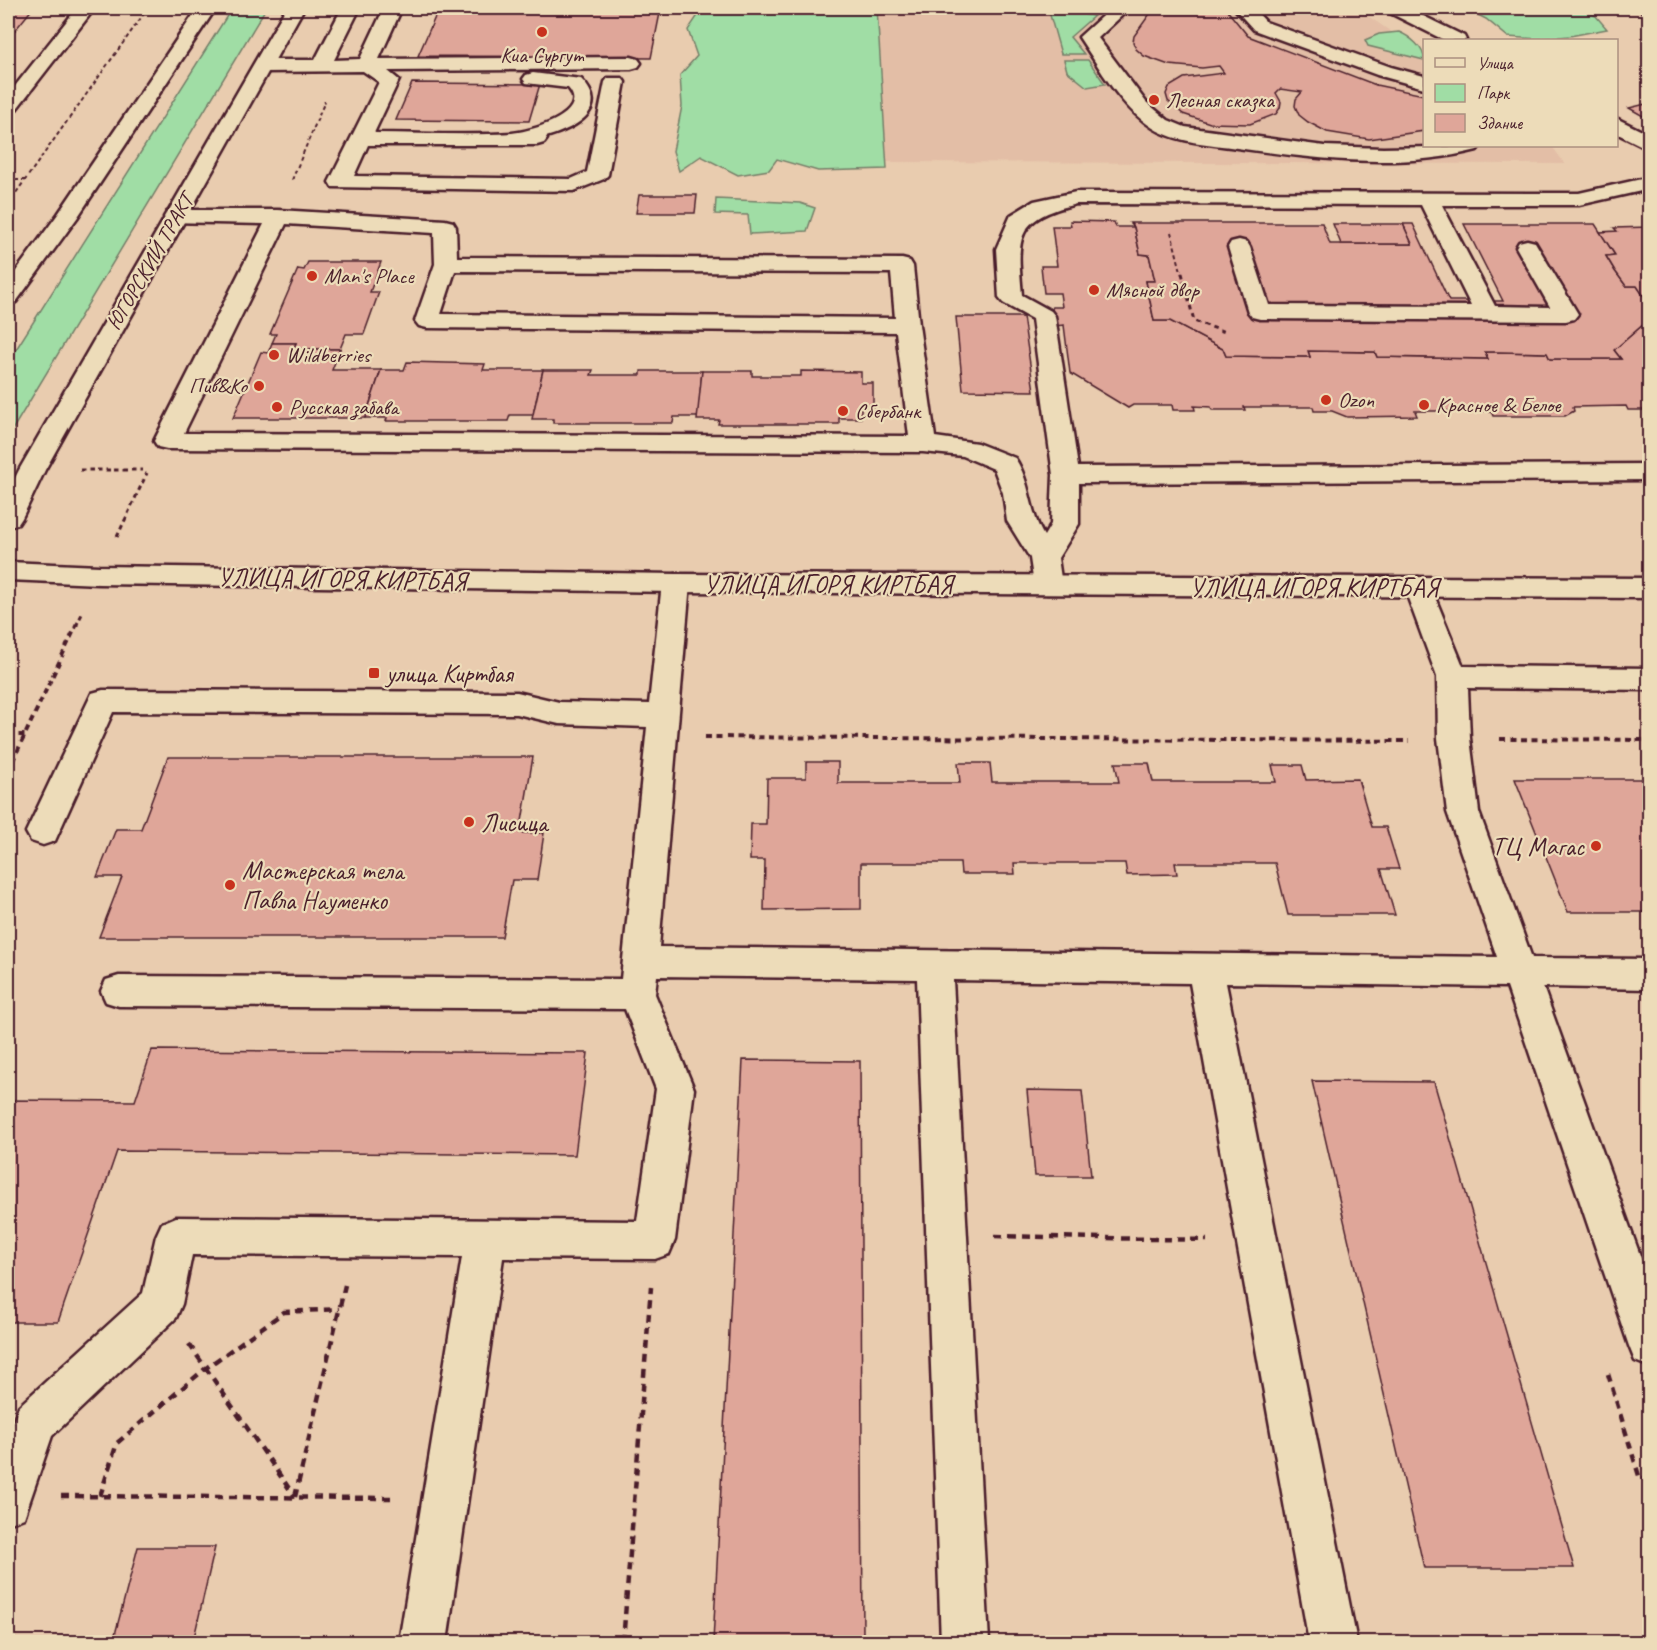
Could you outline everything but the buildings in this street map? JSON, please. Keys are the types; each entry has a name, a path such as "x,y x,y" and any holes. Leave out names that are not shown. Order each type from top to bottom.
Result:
{"main road":[{"path":"8,107 86,8"},
{"path":"8,297 66,218 207,8"},
{"name":"ЮГОРСКИЙ ТРАКТ","path":"8,518 32,470 295,8"},
{"path":"331,65 351,8"},
{"path":"367,65 393,8"},
{"path":"1120,8 1089,37 1140,108 1163,125 1206,138 1317,152 1379,154 1445,151 1465,147"},
{"path":"1243,8 1260,26 1384,71 1423,81"},
{"path":"1394,8 1455,39"},
{"path":"264,66 631,63"},
{"path":"367,65 389,80 549,79 574,83 583,95 582,105 574,117 559,126 514,139"},
{"path":"313,219 340,182 389,80"},
{"path":"340,182 574,185 597,175 615,82"},
{"path":"1618,125 1650,144"},
{"path":"361,139 603,139"},
{"path":"1046,572 1065,524 1066,475 1043,316 1011,298 1006,249 1019,220 1042,206 1076,198 1578,199 1650,183"},
{"path":"1184,198 1191,223"},
{"path":"1428,198 1487,314"},
{"path":"176,217 278,217 445,226 446,264 427,321 907,325"},
{"path":"278,217 167,441 923,444 968,449 1006,464 1017,494 1022,521 1046,572"},
{"path":"1239,247 1260,312 1566,314 1527,247"},
{"path":"446,264 902,266 907,325 923,444"},
{"path":"1066,475 1650,472"},
{"name":"УЛИЦА ИГОРЯ КИРТБАЯ","path":"8,571 99,575 676,584 1046,572 1418,587 1650,588"},
{"path":"8,1499 35,1422 161,1304 176,1236 655,1240 675,1089 638,977 676,584"},
{"path":"1418,587 1452,677 1454,738 1463,812 1650,1346"},
{"path":"1452,677 1650,679"},
{"path":"43,832 103,702 517,703 559,712 662,726"},
{"path":"934,965 965,1642"},
{"path":"119,991 638,977 934,965 1650,974"},
{"path":"1205,968 1333,1642"},
{"path":"423,1642 485,1240"}],"path":[{"path":"8,204 148,8"},
{"path":"278,217 331,65"},
{"path":"8,180 25,180"},
{"path":"662,726 1410,741 1454,738 1650,740"},
{"path":"8,735 26,735"},
{"path":"946,1235 1257,1241"},
{"path":"295,1497 356,1239"},
{"path":"623,1642 655,1240"},
{"path":"161,1304 295,1497"},
{"path":"100,1496 117,1443 206,1368 284,1312 339,1309"},
{"path":"8,1499 100,1496 445,1499"}],"shaded area":[{"name":"Лесная сказка","path":"877,8 1356,8 1423,53 1423,147 1553,147 1565,164 887,162"}],"green space":[{"path":"232,8 266,8 8,437 8,362"},
{"path":"703,8 877,8 887,169 818,171 777,159 769,170 738,175 701,156 679,171 673,151 682,106 680,75 697,56 688,30"},
{"path":"1048,8 1094,16 1070,37 1084,54 1061,54"},
{"path":"1464,8 1578,8 1596,16 1607,29 1538,39 1508,37 1486,19"},
{"path":"1399,32 1407,36 1422,51 1423,60 1368,46 1365,40 1379,34"},
{"path":"1064,60 1088,60 1105,84 1087,87 1067,71"},
{"path":"716,199 800,203 815,208 807,231 750,234 748,215 715,214"}],"place":[{"name":"Киа Сургут","path":"542,32"},
{"name":"Лесная сказка","path":"1154,100"},
{"name":"Man's Place","path":"312,276"},
{"name":"Мясной двор","path":"1094,290"},
{"name":"Wildberries","path":"274,355"},
{"name":"Пив&Ко","path":"259,386"},
{"name":"Ozon","path":"1326,400"},
{"name":"Красное & Белое","path":"1424,405"},
{"name":"Русская забава","path":"277,407"},
{"name":"Сбербанк","path":"843,411"},
{"name":"улица Киртбая","path":"374,673"},
{"name":"Лисица","path":"469,822"},
{"name":"ТЦ Магас","path":"1596,846"},
{"name":"Мастерская тела Павла Науменко","path":"230,885"}]}
